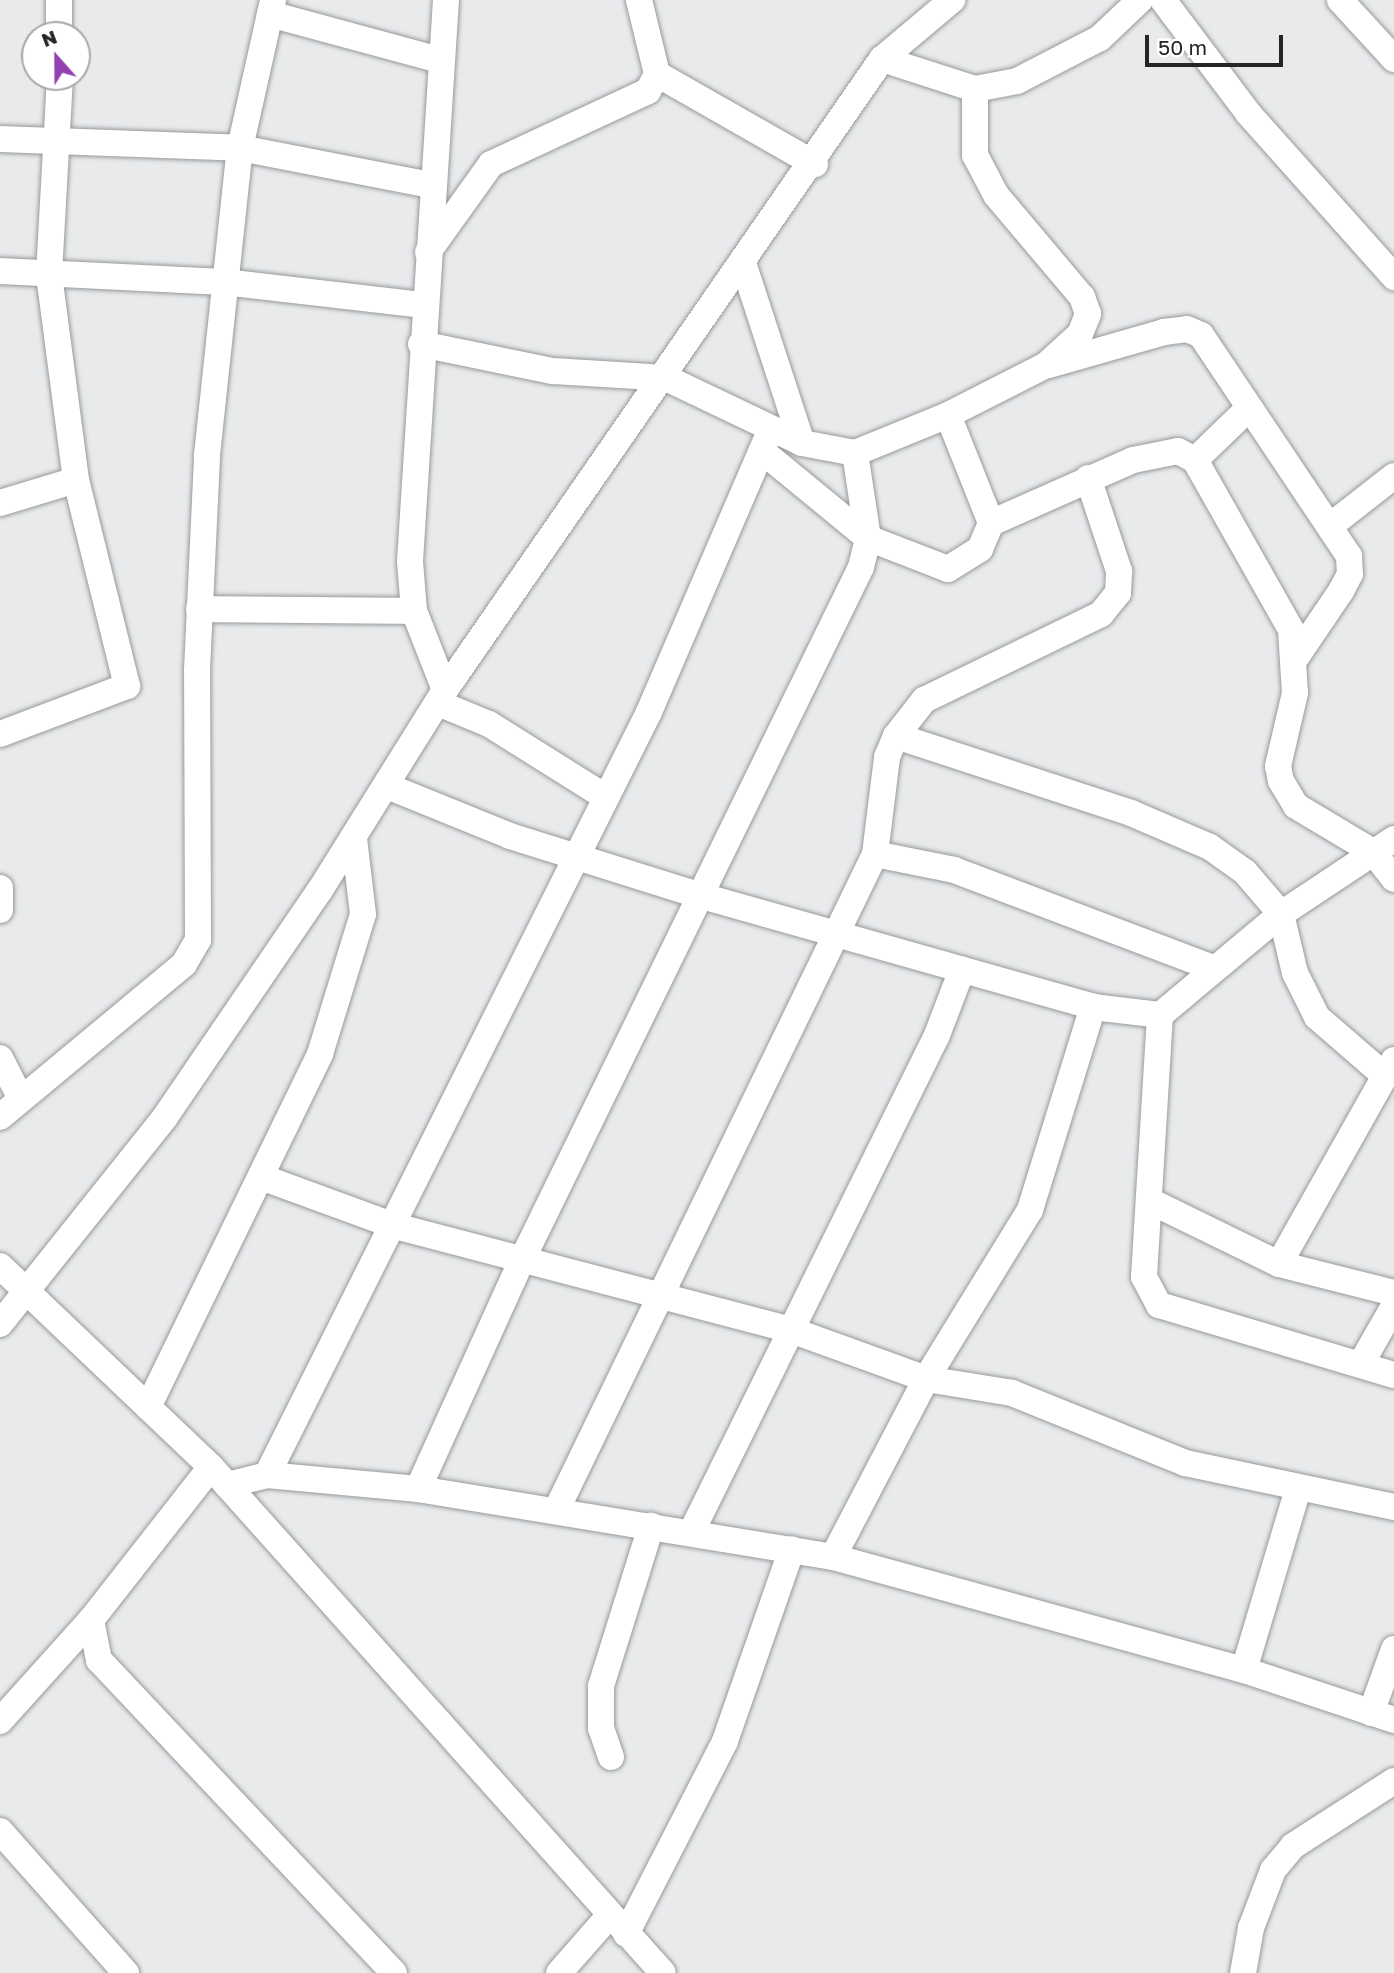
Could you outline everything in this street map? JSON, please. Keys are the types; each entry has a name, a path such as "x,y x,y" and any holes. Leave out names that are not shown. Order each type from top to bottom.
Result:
{"street":[{"path":"58,0 59,21"},
{"path":"446,0 439,60 422,305 410,561 414,611 442,696 604,796"},
{"path":"426,256 491,164 538,138 626,107 648,91 657,74 639,0"},
{"path":"0,1324 31,1290 165,1117 354,838 442,696 815,164 882,59 953,0"},
{"path":"882,59 975,89 1060,63 1140,0"},
{"path":"1163,0 1248,113 1394,277"},
{"path":"1340,0 1394,59"},
{"path":"0,1117 184,964 198,940 200,609 223,282 240,148 271,7 439,60"},
{"path":"657,74 815,164"},
{"path":"975,89 975,155 996,195 1082,297 1088,314 1080,334 1046,365"},
{"path":"0,734 127,686 76,480 49,274 61,138 60,91"},
{"path":"0,139 61,138 240,148 430,185"},
{"path":"744,266 802,443"},
{"path":"0,271 223,282 422,305"},
{"path":"767,440 802,443 855,453 948,415 1046,365 1187,328 1201,335 1248,409 1349,556 1350,574 1297,656"},
{"path":"421,344 554,371 666,378 767,440 868,538 948,569 980,549 991,523 1088,478 1163,451 1195,460 1291,630 1297,656 1281,781 1296,806 1384,846 1394,879"},
{"path":"1195,460 1248,409"},
{"path":"948,415 991,523"},
{"path":"267,1475 395,1226 572,856 654,700 767,440"},
{"path":"418,1489 522,1260 861,567 868,538 855,453"},
{"path":"1330,526 1394,477"},
{"path":"556,1511 663,1298 875,854 887,757 896,736 924,701 1101,614 1118,593 1119,570 1088,478"},
{"path":"0,503 76,480"},
{"path":"200,609 414,611"},
{"path":"896,736 1131,813 1210,847 1245,872 1281,914 1304,998 1331,1030 1389,1068 1279,1264"},
{"path":"387,786 572,856 702,896 1093,1007 1160,1015"},
{"path":"149,1407 320,1054 358,940 363,914 354,838"},
{"path":"1384,846 1281,914 1211,967 1160,1015 1152,1202 1144,1277 1159,1305 1362,1362 1394,1375"},
{"path":"875,854 954,870 1211,967"},
{"path":"0,888 0,910"},
{"path":"691,1533 937,1035 962,970"},
{"path":"833,1557 926,1379 1030,1210 1093,1007"},
{"path":"0,1058 21,1099"},
{"path":"261,1177 395,1226 791,1330 926,1379 1012,1393 1185,1463 1298,1489 1394,1507"},
{"path":"1152,1202 1279,1264 1394,1293"},
{"path":"0,1266 31,1290 219,1476 617,1925 663,1973"},
{"path":"1362,1362 1394,1306"},
{"path":"0,1721 219,1476 267,1475 418,1489 833,1557 1244,1670 1382,1716 1394,1649"},
{"path":"1244,1670 1298,1489"},
{"path":"611,1757 601,1728 601,1686 651,1526"},
{"path":"559,1973 617,1925 724,1741 792,1549"},
{"path":"91,1620 99,1660 394,1973"},
{"path":"60,1655 99,1660"},
{"path":"1243,1973 1251,1928 1273,1870 1293,1846 1394,1781"},
{"path":"0,1830 126,1973"}]}
